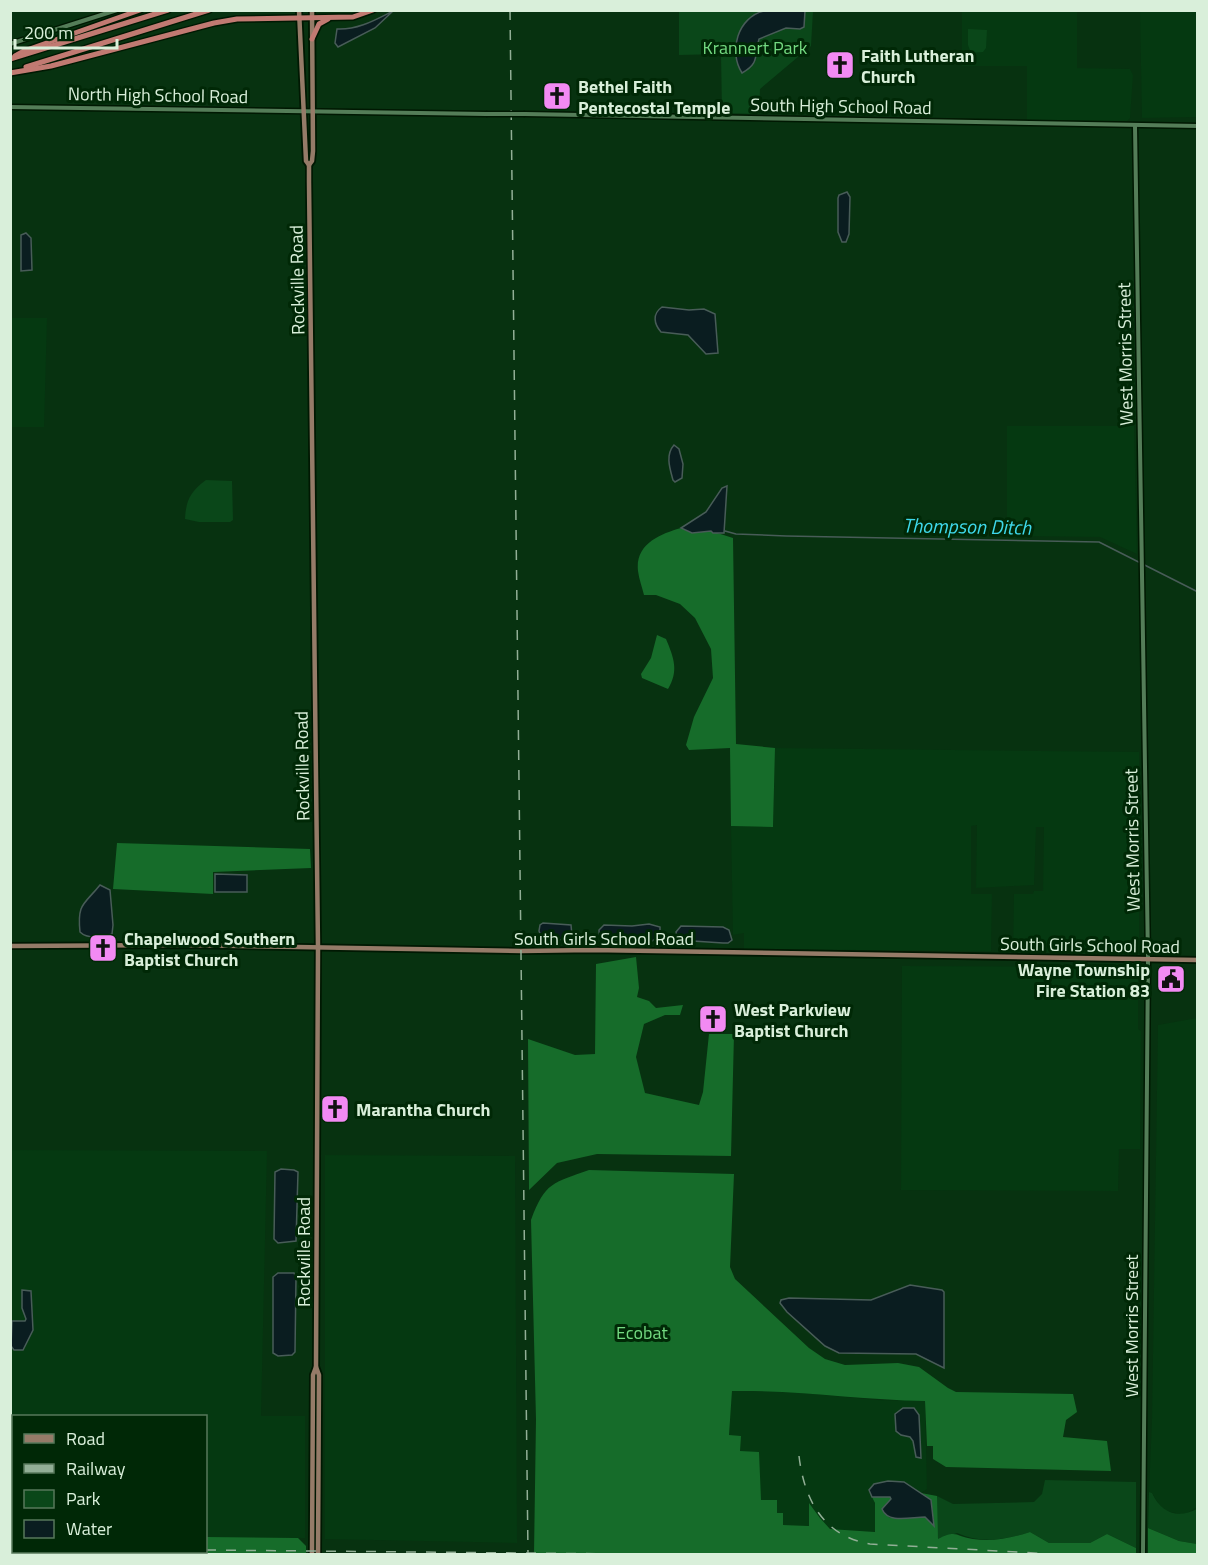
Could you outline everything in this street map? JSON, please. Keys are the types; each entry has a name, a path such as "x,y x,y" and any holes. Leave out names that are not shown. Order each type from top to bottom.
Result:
{"highway":[{"path":"10,59 24,51 140,10"},
{"path":"10,59 168,10"},
{"path":"10,73 209,10"},
{"path":"10,73 51,66 237,19 353,17 374,10"},
{"path":"312,39 320,24 333,17"}],"main road":[{"name":"Rockville Road","path":"299,10 306,161 309,165 318,947 316,1367 313,1375 312,1554"},
{"name":"Rockville Road","path":"309,165 312,161 312,10"},
{"name":"South Girls School Road","path":"10,946 318,947 1197,960"},
{"name":"Rockville Road","path":"316,1367 319,1375 318,1554"}],"street":[{"path":"10,44 117,10"},
{"name":"North High School Road","path":"10,107 305,111"},
{"name":"South High School Road","path":"305,111 1197,126"},
{"name":"West Morris Street","path":"1135,126 1148,959 1143,1554"}],"shaded area":[{"path":"962,11 1077,11 1077,68 1130,69 1133,75 1130,118 1127,121 1027,121 1027,66 962,66"},
{"path":"1140,11 1197,11 1197,117 1142,118"},
{"path":"11,318 47,318 44,427 11,427"},
{"path":"1007,426 1134,426 1137,554 1100,537 1007,536"},
{"path":"775,748 1139,752 1139,947 1132,953 1013,951 1014,894 1033,894 1034,891 1043,891 1044,827 1036,827 1034,885 976,888 977,825 971,826 971,894 992,894 991,951 744,949 744,933 733,935 731,826 773,827"},
{"path":"902,966 1099,967 1133,969 1138,974 1138,1029 1141,1031 1140,1149 1119,1149 1118,1191 901,1190"},
{"path":"1197,1018 1197,1507 1186,1514 1180,1514 1166,1511 1149,1492 1158,1025"},
{"path":"10,1150 267,1151 261,1416 305,1416 305,1538 207,1537 207,1415 12,1415 11,1481"},
{"path":"325,1155 515,1156 517,1543 325,1539"},
{"path":"773,1390 878,1400 925,1401 927,1489 921,1493 915,1488 869,1490 875,1503 875,1532 830,1529 810,1504 809,1526 783,1525 783,1514 777,1513 761,1500 740,1451 729,1435 732,1391"}],"green space":[{"name":"Krannert Park","path":"679,11 813,11 811,46 760,89 759,114 722,113 721,54 679,55"},
{"path":"968,29 987,30 986,48 983,52 971,53 968,45"},
{"path":"206,480 232,481 233,520 230,522 199,522 185,519 190,497"},
{"path":"681,528 692,533 711,531 733,538 736,744 775,748 773,827 731,826 730,748 689,750 686,745 694,717 713,678 711,649 695,618 680,604 656,595 644,595 638,571 640,554 650,542 665,533"},
{"path":"657,635 666,639 673,658 674,670 668,689 642,678 641,674 651,658"},
{"path":"117,843 310,849 311,868 213,872 213,894 113,889"},
{"path":"636,957 639,988 637,997 649,1001 656,1008 683,1005 680,1015 665,1015 644,1024 636,1057 645,1093 699,1105 703,1092 709,1034 734,1034 731,1156 597,1154 557,1163 529,1190 528,1039 575,1055 595,1054 596,964"},
{"name":"Ecobat","path":"589,1170 734,1174 730,1267 735,1279 809,1348 825,1359 845,1365 898,1363 919,1367 956,1392 1073,1394 1077,1412 1066,1420 1063,1437 1107,1441 1111,1471 946,1467 933,1459 933,1446 927,1446 925,1401 732,1391 729,1435 741,1436 740,1451 759,1452 761,1500 777,1500 777,1513 783,1513 783,1525 809,1526 809,1503 830,1529 875,1532 875,1503 872,1497 890,1496 891,1499 882,1509 890,1518 925,1517 934,1525 931,1500 921,1493 937,1496 938,1539 953,1534 980,1540 995,1540 1030,1532 1049,1543 1090,1543 1107,1534 1136,1548 1136,1554 534,1554 536,1419 531,1220 546,1191 567,1178"},
{"path":"1045,1480 1136,1482 1136,1548 1107,1534 1090,1543 1049,1543 1030,1532 993,1540 975,1539 957,1533 937,1540 937,1496 953,1504 1034,1502 1042,1494"},
{"path":"1149,1492 1160,1505 1171,1512 1183,1514 1197,1509 1197,1544 1179,1541 1148,1528"},
{"path":"1148,1528 1179,1541 1197,1544 1197,1554 1148,1554"},
{"path":"10,1537 12,1537 12,1552"},
{"path":"207,1537 298,1538 306,1546 306,1554 82,1553 207,1553"}],"water":[{"path":"393,11 375,28 338,47 335,43 337,29 359,26"},
{"path":"764,11 805,11 804,27 786,28 759,39 752,66 742,73 736,55 738,36 748,20"},
{"path":"847,192 850,197 849,234 846,242 842,242 838,232 838,198 839,195"},
{"path":"26,233 31,238 32,270 21,271 21,235"},
{"path":"662,307 704,309 715,314 718,353 706,354 688,335 661,332 655,319"},
{"path":"674,445 679,449 683,464 682,478 675,482 669,462"},
{"path":"727,486 724,533 711,531 692,533 681,528 706,512 722,488"},
{"path":"215,874 247,875 247,892 215,892"},
{"path":"100,885 110,890 112,934 91,937 80,932 80,915 83,905"},
{"path":"543,923 571,925 572,936 568,940 542,939 539,931"},
{"path":"649,924 660,927 660,935 652,941 605,940 599,935 599,930 604,925"},
{"path":"681,926 723,927 729,930 732,940 723,943 678,940 676,932"},
{"path":"281,1169 298,1172 296,1241 278,1243 274,1239 275,1172"},
{"path":"278,1273 294,1273 296,1278 295,1352 292,1355 278,1356 273,1353 273,1277"},
{"path":"910,1285 944,1292 944,1368 916,1354 839,1353 825,1346 780,1303 781,1300 789,1298 871,1300"},
{"path":"22,1290 31,1291 33,1330 23,1350 14,1350 11,1346 12,1321 25,1321 26,1319 22,1308"},
{"path":"903,1408 914,1408 919,1415 921,1458 916,1457 910,1437 896,1431 895,1414"},
{"path":"888,1481 904,1482 931,1500 934,1526 925,1517 900,1519 885,1514 882,1509 891,1499 890,1497 872,1497 869,1490 874,1484"}],"waterway":[{"name":"Thompson Ditch","path":"725,531 736,534 786,536 1099,542 1198,592"}],"railway":[{"path":"510,10 528,1554"},
{"path":"799,1456 811,1501 828,1524 854,1540 870,1544 1053,1554"},
{"path":"207,1550 631,1554"}],"place":[{"name":"Faith Lutheran Church","path":"840,65"},
{"name":"Bethel Faith Pentecostal Temple","path":"557,96"},
{"name":"Chapelwood Southern Baptist Church","path":"103,948"},
{"name":"Wayne Township Fire Station 83","path":"1171,979"},
{"name":"West Parkview Baptist Church","path":"713,1019"},
{"name":"Marantha Church","path":"335,1109"}]}
